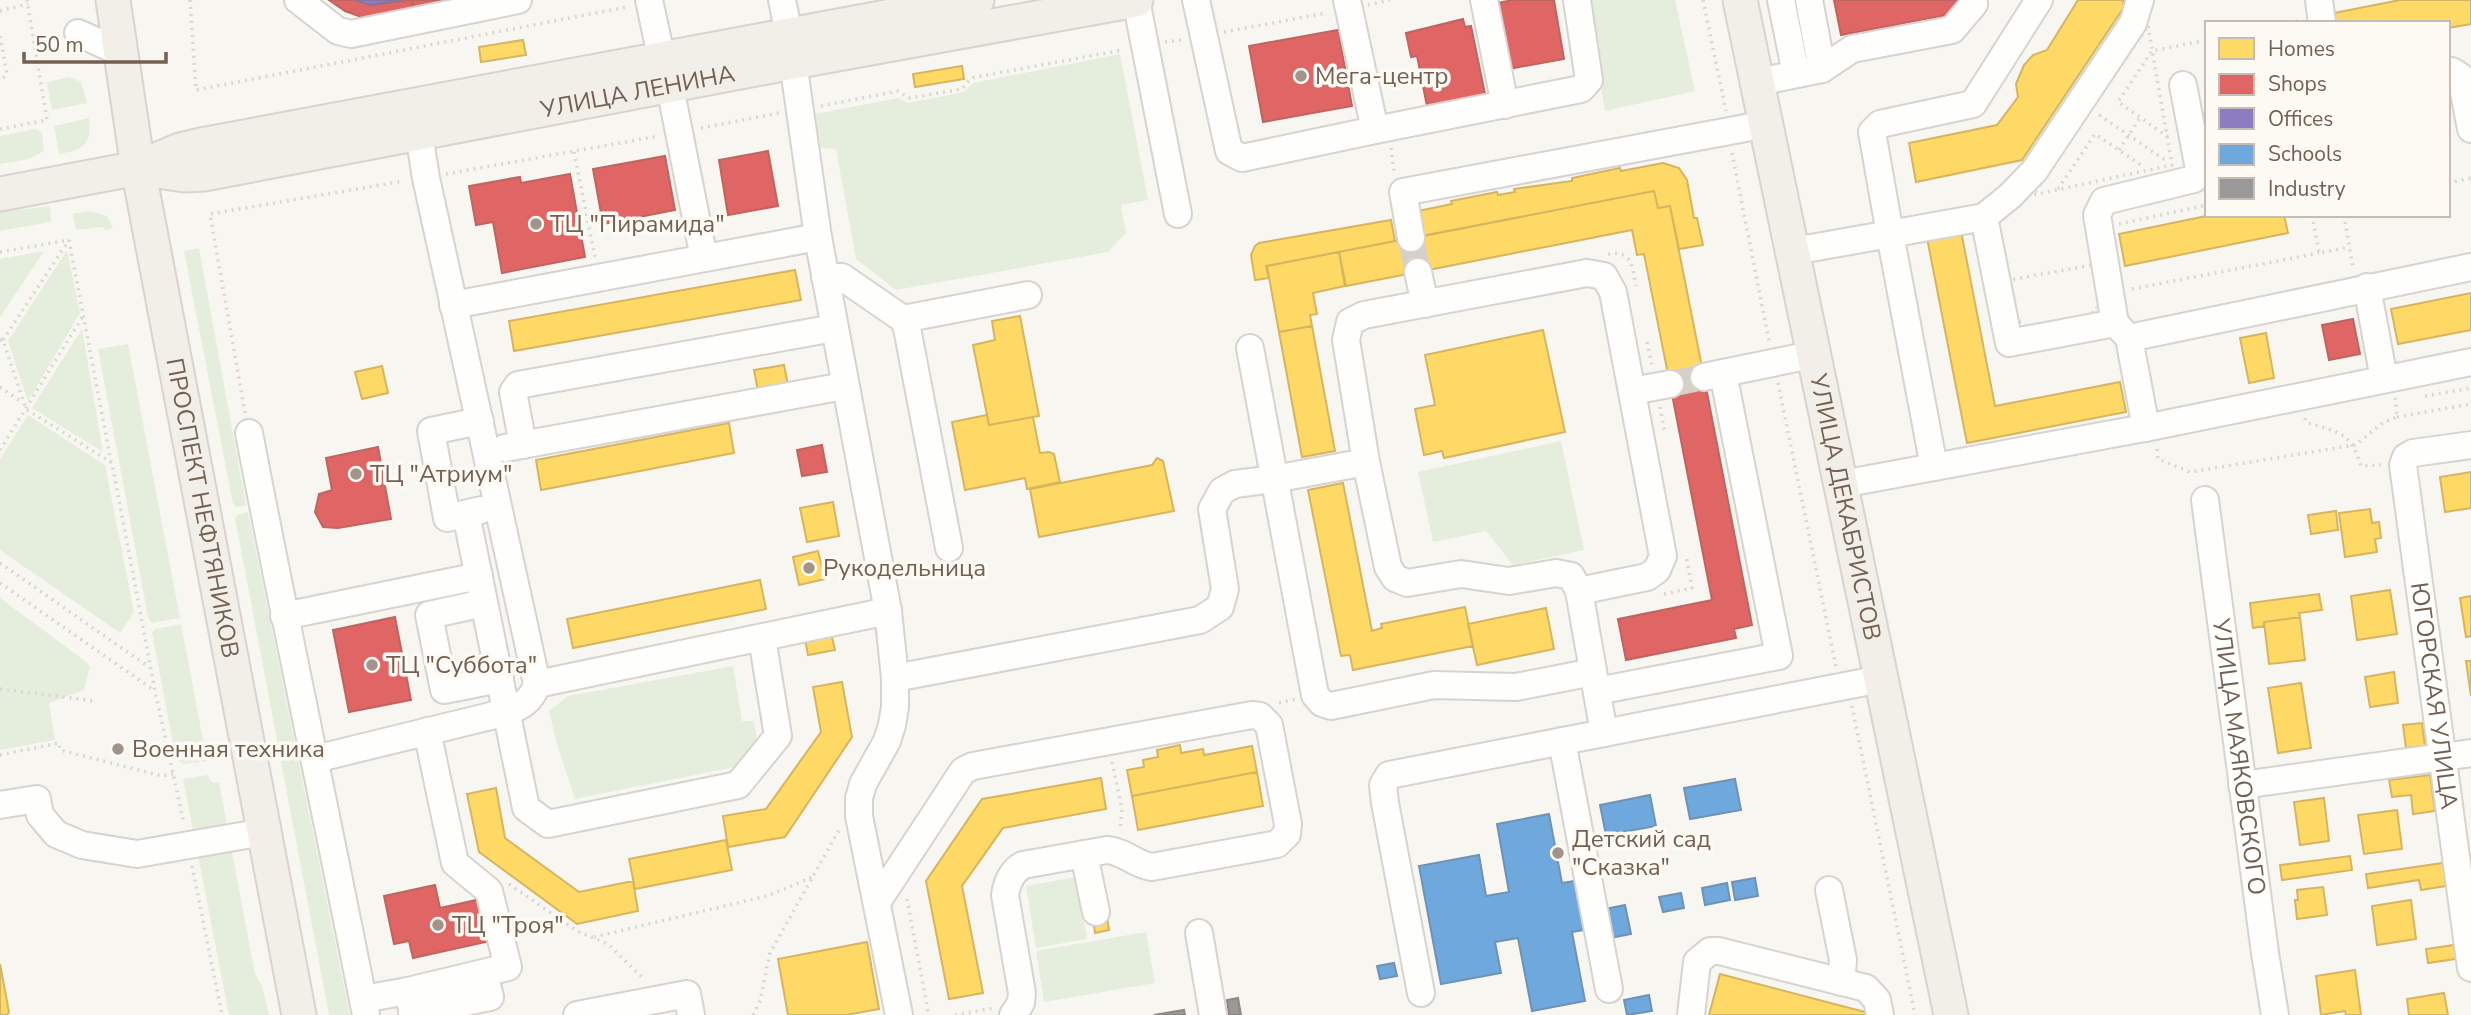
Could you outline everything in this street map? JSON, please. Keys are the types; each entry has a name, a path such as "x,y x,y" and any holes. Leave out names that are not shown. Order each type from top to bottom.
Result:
{"main road":[{"name":"ПРОСПЕКТ НЕФТЯНИКОВ","path":"113,0 138,168 299,1015"},
{"name":"УЛИЦА ЛЕНИНА","path":"138,168 184,175 204,174 419,134 666,74 791,48 977,0"},
{"name":"УЛИЦА ЛЕНИНА","path":"791,48 1136,0"},
{"name":"УЛИЦА ДЕКАБРИСТОВ","path":"1740,0 1816,354 1951,1015"},
{"name":"УЛИЦА ЛЕНИНА","path":"0,194 138,168 180,150 201,145 666,74"}],"street":[{"path":"298,0 338,31 351,34 518,0"},
{"path":"782,0 818,237 888,611 895,678 895,707 887,741 863,784 859,798 859,816 899,1015"},
{"path":"1136,0 1178,214"},
{"path":"1196,0 1229,151 1242,158 1581,89 1589,80 1577,0"},
{"path":"1347,0 1375,130"},
{"path":"1484,0 1506,105"},
{"path":"1781,0 1796,74"},
{"path":"1809,0 1822,69"},
{"path":"1758,82 1822,69 1852,49 1952,30 1974,4 1973,0"},
{"path":"1934,467 1872,132 1880,124 1973,104 2039,0"},
{"path":"1794,251 1984,217 2010,196 2035,170 2133,23 2140,0"},
{"path":"2319,0 2322,21"},
{"path":"650,1 704,258"},
{"path":"78,33 120,52"},
{"path":"2450,71 2461,77 2471,129"},
{"path":"2150,427 2122,330 2097,215 2104,201 2194,178 2199,169 2183,85"},
{"path":"1411,238 1403,192 1767,124"},
{"path":"315,759 507,712 522,706 534,694 537,684 453,304 419,134"},
{"path":"1984,217 2010,343 2122,330 2471,267"},
{"path":"453,304 818,237"},
{"path":"1418,272 1425,304"},
{"path":"1579,591 1647,577 1657,570 1664,556 1613,292 1604,276 1587,273 1364,315 1350,322 1346,340 1366,462 1388,567 1395,578 1406,583 1461,574 1509,581 1556,573 1571,576 1579,591 1604,733"},
{"path":"825,277 842,277 903,319 907,328 948,548"},
{"path":"2362,288 2395,389"},
{"path":"903,319 1028,295"},
{"path":"523,445 513,392 519,385 834,328"},
{"path":"1250,348 1315,695 1321,703 1331,706 1434,685 1516,687 1595,681 1779,656 1713,375 1816,354"},
{"path":"1842,484 2302,396 2395,389 2471,362"},
{"path":"1632,391 1670,383"},
{"path":"487,452 845,386"},
{"path":"480,421 431,430 447,518 498,507"},
{"path":"249,433 364,1007 411,1006 490,997 484,973 508,967 489,891 454,863 427,732"},
{"path":"2403,465 2406,457 2413,453 2471,445"},
{"path":"895,678 1200,620 1220,607 1225,589 1212,509 1223,491 1235,484 1366,462"},
{"name":"ЮГОРСКАЯ УЛИЦА","path":"2403,465 2471,968"},
{"name":"УЛИЦА МАЯКОВСКОГО","path":"2205,500 2275,1015"},
{"path":"466,514 526,807 548,824 738,785 778,736 762,638"},
{"path":"284,616 479,576"},
{"path":"484,603 429,615 444,690 500,679"},
{"path":"537,684 888,611"},
{"path":"1421,993 1383,785 1389,775 1881,679"},
{"path":"877,902 964,771 972,766 1252,715 1264,719 1269,725 1288,824 1287,834 1282,841 1152,867 1144,866 1115,850 1023,865 1015,869 1007,885 1006,895 1022,993 1021,1003 1007,1010"},
{"path":"1562,741 1609,989"},
{"path":"2242,785 2471,753"},
{"path":"0,805 37,799 40,815 56,834 82,845 126,850 137,854 264,832"},
{"path":"1084,854 1096,912"},
{"path":"1829,890 1843,960 1841,982"},
{"path":"1199,933 1213,1015"},
{"path":"1691,1015 1697,962 1710,951 1866,988 1877,1000 1880,1015"},
{"path":"577,1015 689,1004"}],"path":[{"path":"190,0 195,90 650,1"},
{"path":"1703,0 1838,673 1850,698 1915,1015"},
{"path":"0,11 27,2 47,120 0,129"},
{"path":"2148,26 2168,137 2172,166 2033,195 2148,26"},
{"path":"0,36 6,74 0,81"},
{"path":"2168,137 2118,102 2152,51 2205,40"},
{"path":"2092,110 2172,166"},
{"path":"2119,150 2140,118"},
{"path":"2057,190 2095,134 2149,171"},
{"path":"573,152 598,276"},
{"path":"2450,183 2471,178"},
{"path":"2118,225 2205,205"},
{"path":"210,214 249,433"},
{"path":"2312,217 2319,253"},
{"path":"2343,217 2362,288"},
{"path":"0,252 69,240"},
{"path":"69,240 155,691 222,1015"},
{"path":"27,407 1,340 69,240"},
{"path":"2131,290 2350,247"},
{"path":"2091,265 2098,300 2097,309 2089,316 2031,327 2021,324 2016,315 2009,280 2091,265"},
{"path":"0,450 85,314"},
{"path":"0,387 112,463"},
{"path":"2420,397 2471,388"},
{"path":"2395,389 2398,417"},
{"path":"2302,396 2306,422 2343,435 2355,445 2361,466 2403,465"},
{"path":"2150,427 2158,459 2190,472 2355,445 2384,422 2398,417 2471,404"},
{"path":"0,563 151,668"},
{"path":"0,583 155,691"},
{"path":"0,689 95,701"},
{"path":"1264,719 1277,704 1315,695"},
{"path":"0,755 59,743 60,750 162,776 174,774"},
{"path":"1112,758 1122,809 1120,836"},
{"path":"753,1015 760,1000 770,953 843,823"},
{"path":"592,937 767,896 815,876"},
{"path":"509,884 577,931 608,944 642,979 689,1004"},
{"path":"955,1015 1007,1010"}],"green space":[{"path":"1586,0 1675,0 1695,91 1605,111"},
{"path":"1120,54 1148,200 1121,205 1126,233 1108,252 896,290 856,259 836,149 821,148 815,114 898,98 908,103 964,92 973,83"},
{"path":"69,77 81,82 87,103 52,110 47,82"},
{"path":"89,118 89,134 84,144 75,150 59,154 54,126"},
{"path":"35,129 42,133 44,150 29,158 0,164 0,136"},
{"path":"50,206 51,222 0,231 0,212"},
{"path":"90,211 107,216 113,228 76,230 73,214"},
{"path":"199,248 246,505 237,507 233,504 184,251"},
{"path":"67,250 80,313 28,401 8,341"},
{"path":"44,251 0,317 0,259"},
{"path":"82,329 103,452 32,408"},
{"path":"128,344 180,618 151,623 98,349"},
{"path":"28,415 105,465 134,612 120,633 0,550 0,459"},
{"path":"1561,441 1584,550 1513,565 1486,531 1433,542 1418,472"},
{"path":"248,512 350,1015 329,1015 235,518 238,514"},
{"path":"0,598 90,667 84,690 49,703 55,740 0,750"},
{"path":"181,624 207,761 183,764 176,759 152,633 155,629"},
{"path":"733,666 742,721 754,721 758,745 740,766 575,799 549,711 568,696"},
{"path":"208,775 214,783 219,782 255,974 262,986 269,1015 229,1015 183,779"},
{"path":"1076,877 1087,939 1036,948 1026,886"},
{"path":"1146,932 1155,983 1044,1002 1036,951"}],"building: Homes":[{"path":"2078,0 2123,0 2124,7 2022,160 1916,182 1909,143 1997,125 2018,97 2016,84 2024,65 2033,55 2047,50"},
{"path":"2400,0 2471,0 2471,24 2450,28 2450,21 2336,21 2334,13"},
{"path":"523,40 526,55 481,62 479,47"},
{"path":"962,66 964,79 915,87 913,74"},
{"path":"1663,163 1679,168 1687,180 1694,218 1697,218 1703,245 1679,249 1670,206 1658,208 1654,191 1418,237 1413,212 1452,204 1451,201 1572,181 1572,178 1620,168 1621,171"},
{"path":"1654,191 1658,208 1670,206 1704,377 1670,384 1644,254 1637,255 1632,230 1418,272 1411,238"},
{"path":"2205,216 2284,217 2288,233 2125,266 2119,234"},
{"path":"1391,220 1395,241 1266,266 1269,278 1255,280 1251,255 1259,243"},
{"path":"1961,231 1995,406 2120,382 2126,412 1967,443 1927,238"},
{"path":"1411,238 1418,272 1346,286 1339,252"},
{"path":"1339,252 1345,286 1313,293 1317,314 1310,315 1312,326 1279,332 1267,266"},
{"path":"795,270 801,300 514,351 509,321"},
{"path":"2471,293 2471,330 2398,344 2391,309"},
{"path":"1020,316 1039,416 989,425 973,345 995,340 992,321"},
{"path":"1312,326 1335,451 1302,457 1279,332"},
{"path":"1543,330 1565,432 1444,458 1442,451 1424,455 1415,409 1435,405 1425,355"},
{"path":"2266,333 2274,378 2249,383 2240,338"},
{"path":"784,365 788,385 758,391 754,370"},
{"path":"382,366 388,393 362,399 355,372"},
{"path":"987,415 989,425 1033,417 1040,453 1054,454 1060,482 1027,489 1025,478 965,490 952,422"},
{"path":"729,423 734,453 541,490 536,460"},
{"path":"1157,458 1163,461 1174,511 1039,537 1030,489 1152,465"},
{"path":"2471,472 2471,508 2445,512 2440,477"},
{"path":"1343,483 1372,631 1382,628 1381,624 1465,607 1473,646 1353,670 1350,655 1341,656 1308,490"},
{"path":"833,502 839,536 807,542 800,508"},
{"path":"2370,509 2372,523 2379,522 2381,538 2375,539 2377,552 2345,557 2339,513"},
{"path":"2336,511 2338,530 2311,534 2308,515"},
{"name":"Рукодельница","path":"818,551 825,579 799,585 793,557"},
{"path":"760,580 766,609 573,648 567,619"},
{"path":"2390,590 2397,634 2357,640 2351,596"},
{"path":"2319,594 2322,610 2299,613 2300,617 2264,622 2264,626 2253,628 2250,603"},
{"path":"2471,596 2471,636 2466,637 2460,598"},
{"path":"1546,608 1554,649 1477,665 1468,624"},
{"path":"2300,617 2305,660 2269,664 2264,622"},
{"path":"831,633 835,650 808,655 805,639"},
{"path":"2466,661 2471,661 2471,696"},
{"path":"2394,672 2398,703 2370,707 2365,677"},
{"path":"842,682 852,737 785,837 728,847 723,816 766,809 821,732 813,687"},
{"path":"2301,683 2311,748 2278,753 2268,688"},
{"path":"2422,723 2425,746 2406,748 2403,725"},
{"path":"1180,745 1181,753 1203,749 1204,755 1252,746 1257,772 1132,796 1127,770 1144,767 1143,760 1158,757 1157,750"},
{"path":"1257,772 1263,806 1138,830 1132,796"},
{"path":"2430,775 2435,811 2413,814 2411,795 2392,797 2389,780"},
{"path":"1101,778 1106,809 1003,828 962,886 983,993 949,999 926,881 982,799"},
{"path":"496,788 505,838 579,892 633,881 638,911 577,924 479,852 467,794"},
{"path":"2324,798 2329,841 2300,845 2294,802"},
{"path":"2397,810 2402,849 2364,854 2358,815"},
{"path":"726,840 732,870 635,889 629,859"},
{"path":"2350,856 2352,870 2282,880 2280,865"},
{"path":"2443,863 2446,886 2421,890 2419,880 2368,888 2366,874"},
{"path":"2323,887 2327,915 2297,919 2297,890"},
{"path":"2411,900 2416,939 2377,945 2372,906"},
{"path":"1107,917 1109,930 1095,933 1093,919"},
{"path":"867,942 879,1009 846,1015 788,1015 778,959"},
{"path":"2454,945 2456,959 2428,963 2426,949"},
{"path":"0,964 9,1012 7,1015 0,1015"},
{"path":"2355,970 2361,1015 2346,1015 2345,1011 2321,1015 2316,976"},
{"path":"1720,974 1869,1013 1869,1015 1709,1015"},
{"path":"2444,993 2448,1015 2409,1015 2407,999"}],"building: Shops":[{"path":"329,0 356,0 370,5 412,0 414,10 367,19 345,11"},
{"path":"412,0 468,0 414,10"},
{"path":"1513,0 1554,0 1564,59 1503,70 1492,4"},
{"path":"1834,0 1961,0 1963,12 1841,35"},
{"path":"1463,19 1465,27 1471,26 1486,99 1428,111 1417,56 1411,57 1406,33"},
{"name":"Мега-центр","path":"1338,30 1352,106 1263,122 1249,46"},
{"path":"768,151 778,206 728,215 719,160"},
{"path":"665,156 675,210 603,224 593,169"},
{"name":"ТЦ \"Пирамида\"","path":"570,174 585,257 502,273 493,222 476,225 469,186 520,177 521,183"},
{"path":"2353,319 2360,354 2329,360 2322,325"},
{"path":"1704,377 1752,625 1734,629 1736,638 1626,660 1618,619 1712,600 1670,384"},
{"path":"822,445 827,472 802,476 797,450"},
{"name":"ТЦ \"Атриум\"","path":"378,447 391,519 338,528 323,527 315,512 319,494 332,490 326,458"},
{"name":"ТЦ \"Суббота\"","path":"395,617 411,700 349,712 333,630"},
{"name":"ТЦ \"Троя\"","path":"435,885 440,908 481,899 490,941 413,958 409,941 394,944 384,896"}],"building: Offices":[{"path":"356,0 402,0 370,5"}],"building: Schools":[{"path":"1735,779 1741,810 1690,819 1684,788"},
{"path":"1650,795 1656,826 1606,835 1600,805"},
{"path":"1549,814 1562,883 1575,881 1584,930 1572,932 1585,1001 1532,1011 1518,938 1495,942 1501,973 1441,984 1419,866 1479,855 1486,896 1509,892 1497,824"},
{"path":"1755,878 1758,896 1735,900 1732,882"},
{"path":"1727,883 1730,900 1705,905 1702,888"},
{"path":"1681,893 1684,908 1663,912 1659,897"},
{"path":"1625,905 1631,934 1610,938 1605,909"},
{"path":"1394,963 1397,976 1380,979 1377,966"},
{"path":"1649,995 1652,1011 1627,1015 1624,1000"}],"building: Industry":[{"path":"1238,998 1241,1015 1229,1015 1227,1000"},
{"path":"1184,1010 1185,1015 1154,1015"}],"tunnel":[{"path":"1411,238 1418,272"},
{"path":"1670,384 1704,377"}],"place":[{"name":"Мега-центр","path":"1301,76"},
{"name":"ТЦ \"Пирамида\"","path":"536,224"},
{"name":"ТЦ \"Атриум\"","path":"356,474"},
{"name":"Рукодельница","path":"809,568"},
{"name":"ТЦ \"Суббота\"","path":"372,665"},
{"name":"Военная техника","path":"118,749"},
{"name":"Детский сад \"Сказка\"","path":"1558,853"},
{"name":"ТЦ \"Троя\"","path":"438,925"}]}
